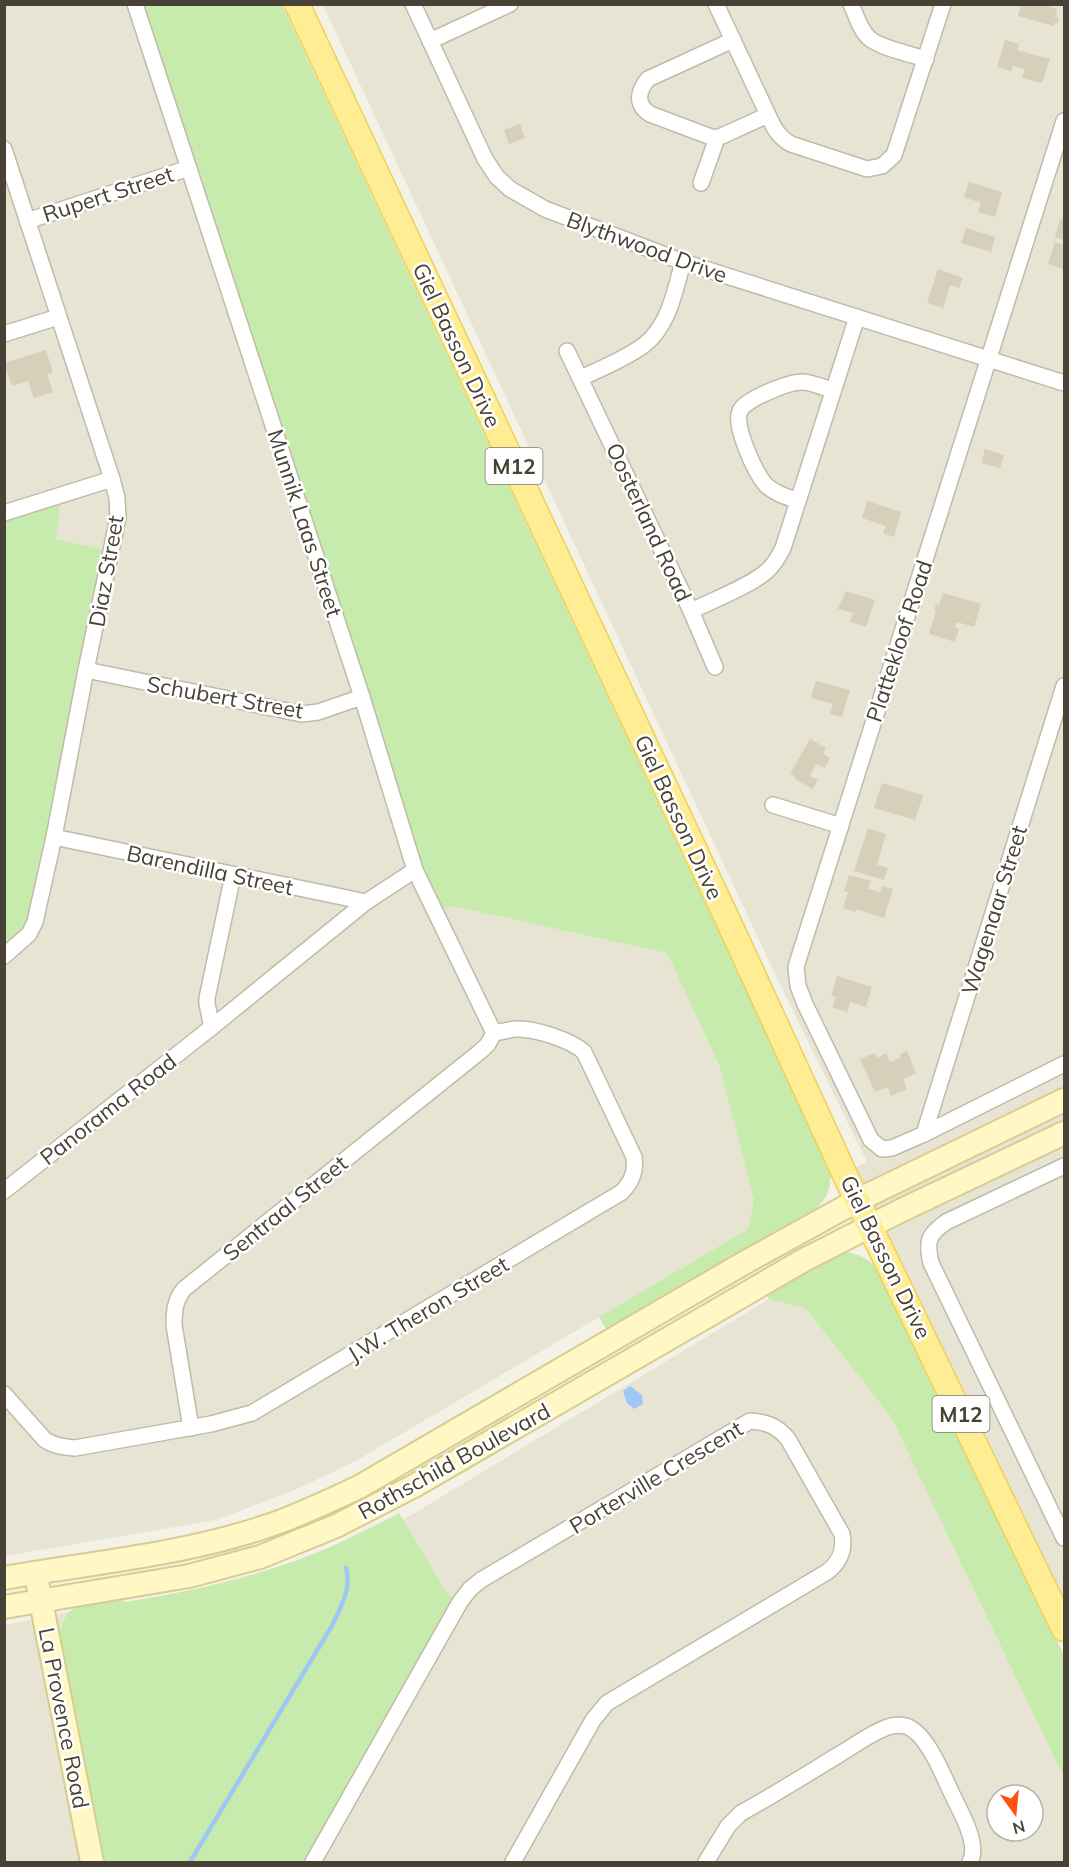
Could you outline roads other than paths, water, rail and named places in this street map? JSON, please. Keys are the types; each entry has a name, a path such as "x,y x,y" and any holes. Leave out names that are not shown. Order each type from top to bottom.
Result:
{"main road":[{"name":"Giel Basson Drive","path":"297,4 870,1226 1065,1629"}],"street":[{"name":"Munnik Laas Street","path":"135,4 362,697 415,870 494,1033"},
{"name":"Blythwood Drive","path":"413,4 485,159 497,177 510,189 545,209 683,262 1065,383"},
{"path":"430,41 510,4"},
{"path":"716,4 768,115 782,139 867,169 876,168 888,162 894,155 944,4"},
{"path":"851,4 868,38 926,59"},
{"path":"733,40 648,79 641,87 639,96 645,110 705,136 717,138 768,115"},
{"name":"Plattekloof Road","path":"924,1134 892,1148 882,1149 871,1140 805,1004 796,977 796,967 1065,121"},
{"path":"701,183 717,138"},
{"name":"Diaz Street","path":"4,148 112,479 117,498 118,518 54,837 32,928 22,942 4,956"},
{"name":"Rupert Street","path":"27,221 189,168"},
{"path":"581,378 646,344 659,328 670,306 683,262"},
{"path":"4,334 58,317"},
{"path":"691,610 768,571 783,548 857,317"},
{"name":"Oosterland Road","path":"567,351 691,610 715,667"},
{"path":"798,501 772,490 765,483 741,435 738,417 744,405 787,384 802,382 833,390"},
{"path":"4,513 112,479"},
{"name":"Schubert Street","path":"86,670 302,714 318,712 362,697"},
{"name":"Wagenaar Street","path":"924,1134 1065,686"},
{"path":"773,805 841,826"},
{"name":"Barendilla Street","path":"54,837 366,902"},
{"name":"Panorama Road","path":"4,1191 366,902 415,870"},
{"path":"212,1027 207,998 233,875"},
{"name":"J.W. Theron Street","path":"4,1394 45,1440 65,1447 75,1448 236,1419 252,1413 622,1192 634,1176 632,1150 584,1053 565,1040 538,1033 517,1029 494,1033"},
{"name":"Sentraal Street","path":"191,1428 174,1325 178,1296 482,1050 494,1033"},
{"path":"924,1134 1065,1064"},
{"name":"Rothschild Boulevard","path":"4,1578 178,1549 231,1537 279,1522 323,1504 359,1487 715,1280 858,1200 1065,1100"},
{"name":"Rothschild Boulevard","path":"4,1607 189,1576 260,1557 336,1526 414,1486 804,1260 1065,1133"},
{"path":"1065,1166 946,1222 933,1232 928,1241 931,1263 1065,1538"},
{"name":"Porterville Crescent","path":"313,1863 460,1602 470,1589 481,1580 750,1421 762,1421 772,1425 789,1439 842,1534 840,1558 827,1572 607,1703 593,1720 513,1863"},
{"name":"La Provence Road","path":"36,1572 92,1863"},
{"path":"706,1863 728,1826 741,1814 866,1738 888,1727 898,1725 907,1727 921,1736 936,1760 971,1838 970,1863"}],"water":[{"path":"630,1386 642,1395 643,1404 634,1409 627,1403 623,1391"}],"waterway":[{"path":"190,1862 333,1624 347,1590 346,1568"}]}
